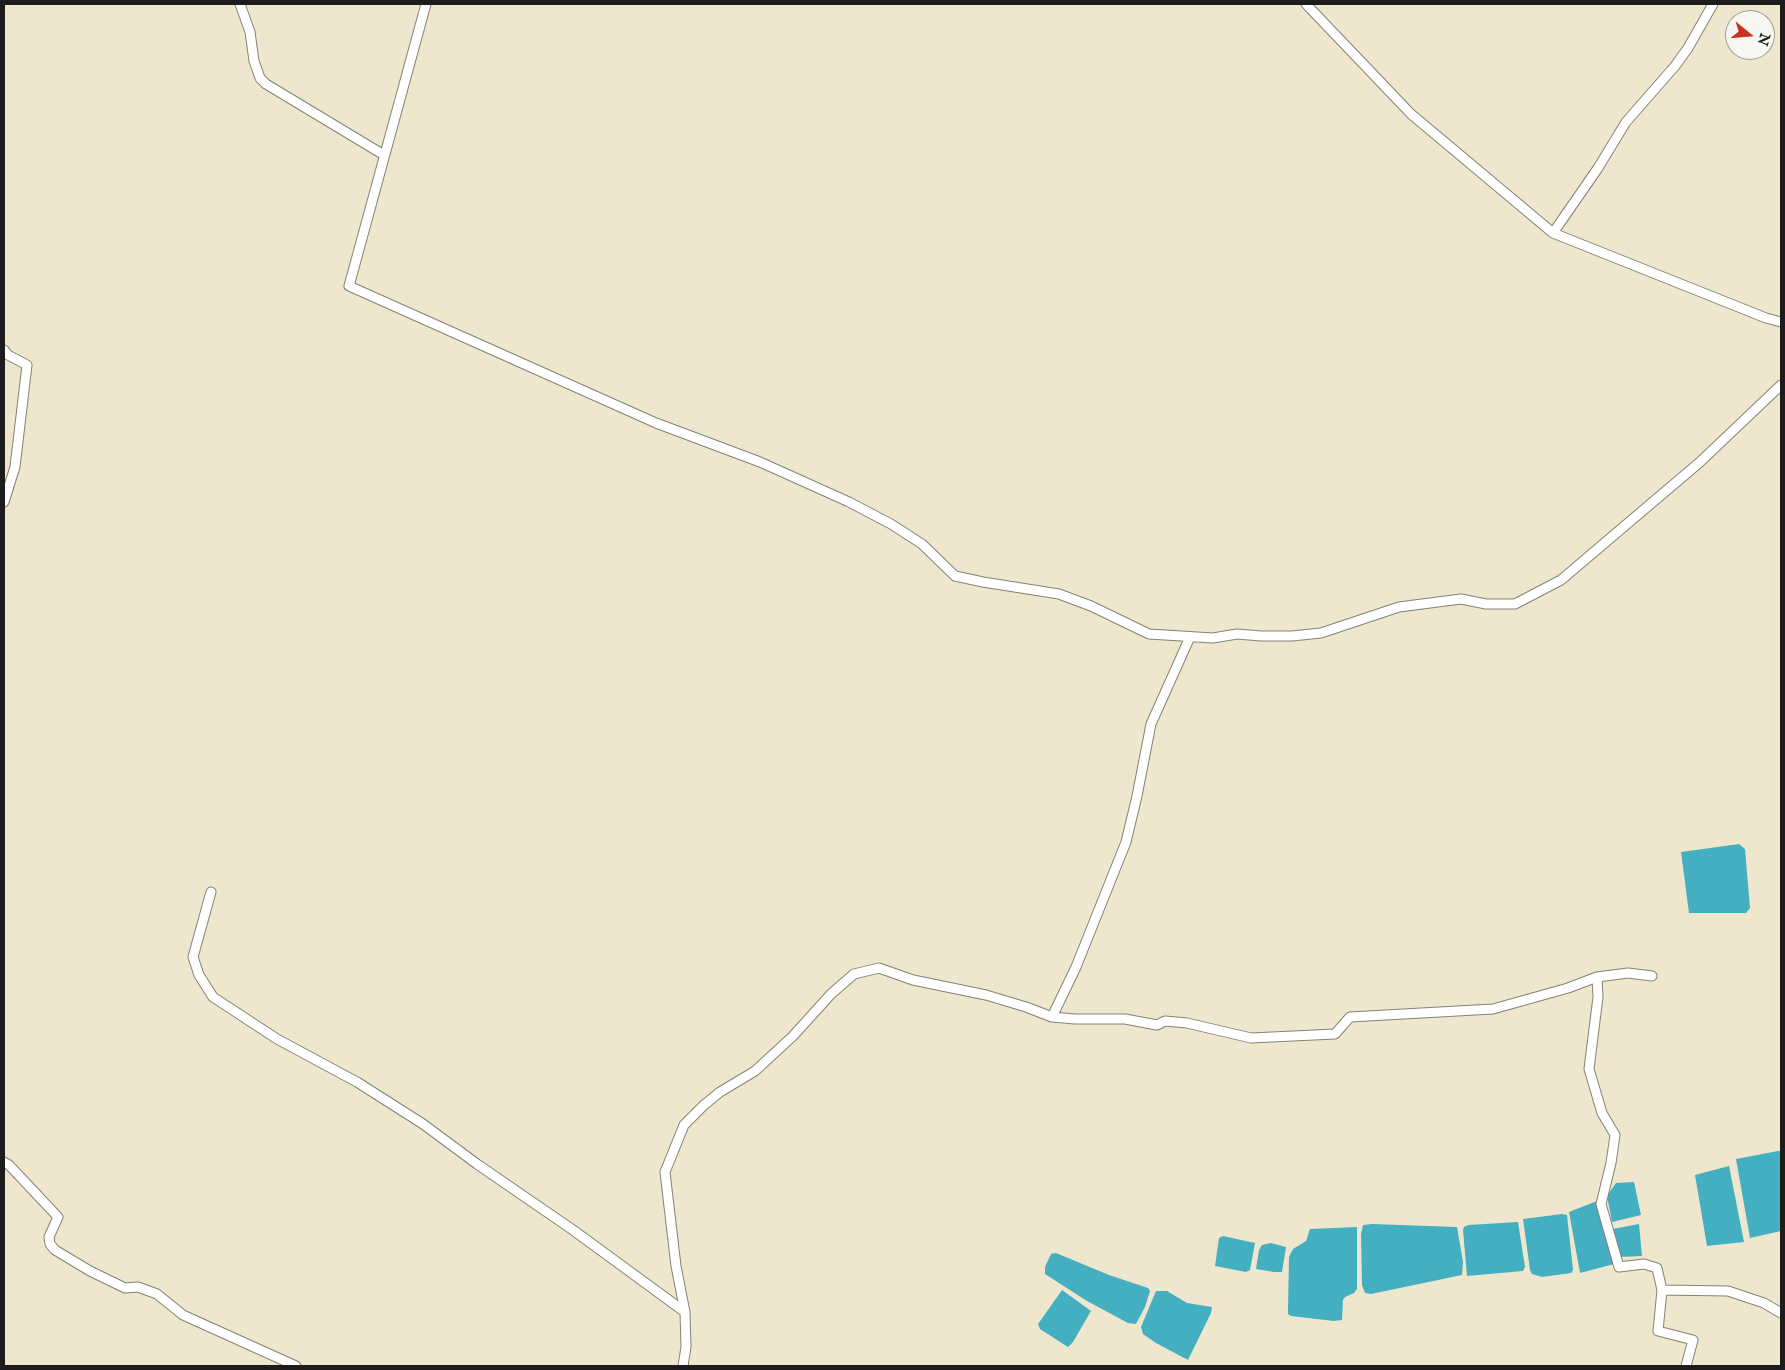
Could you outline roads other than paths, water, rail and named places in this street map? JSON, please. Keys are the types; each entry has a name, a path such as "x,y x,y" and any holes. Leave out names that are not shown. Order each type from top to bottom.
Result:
{"street":[{"path":"240,4 250,32 254,61 260,78 266,84 384,155"},
{"path":"426,4 349,286 656,423 760,462 849,502 891,524 922,544 955,576 1059,594 1091,606 1149,634 1213,638 1237,634 1261,636 1321,633 1399,608 1461,599 1486,604 1514,604 1560,580 1700,462 1781,385"},
{"path":"1306,4 1411,114 1553,233 1766,318 1781,322"},
{"path":"1553,233 1598,168 1626,122 1675,66 1688,48 1713,4"},
{"path":"4,350 8,355 27,365 14,467 4,502"},
{"path":"1052,1017 1076,967 1126,842 1137,796 1150,724 1190,637"},
{"path":"211,892 194,957 199,975 213,997 277,1039 357,1082 423,1124 685,1312"},
{"path":"683,1366 686,1347 685,1312 676,1266 665,1172 684,1125 720,1092 755,1071 793,1036 830,994 854,974 879,968 913,980 986,995 1052,1017 1125,1019 1157,1025 1165,1021 1187,1023 1251,1038 1335,1034 1350,1018 1493,1009 1568,988 1597,977 1628,974 1652,976"},
{"path":"1597,977 1598,997 1589,1070 1602,1113 1615,1135 1611,1163 1601,1204 1619,1267 1644,1264 1657,1268 1662,1290 1658,1331 1693,1340 1686,1366"},
{"path":"4,1162 58,1217 50,1237 50,1244 55,1250 90,1271 125,1288 138,1287 157,1294 183,1315 296,1366"},
{"path":"1662,1290 1728,1291 1764,1303 1781,1313"}],"water":[{"path":"1739,844 1745,849 1750,908 1746,913 1689,913 1681,852"},
{"path":"1781,1151 1781,1231 1750,1238 1736,1159"},
{"path":"1729,1166 1744,1242 1707,1246 1695,1175"},
{"path":"1634,1182 1641,1215 1612,1222 1607,1196 1616,1183"},
{"path":"1597,1201 1614,1264 1580,1273 1569,1212"},
{"path":"1567,1215 1573,1270 1571,1273 1542,1277 1532,1274 1523,1219"},
{"path":"1518,1222 1525,1267 1523,1271 1467,1276 1464,1227 1468,1225"},
{"path":"1639,1224 1642,1256 1620,1257 1613,1229"},
{"path":"1363,1225 1457,1227 1463,1262 1462,1275 1371,1294 1365,1293 1362,1285 1361,1234"},
{"path":"1357,1227 1357,1289 1343,1300 1342,1320 1334,1321 1291,1316 1288,1314 1289,1257 1293,1249 1306,1241 1310,1229"},
{"path":"1223,1236 1255,1243 1250,1270 1246,1272 1215,1266 1219,1238"},
{"path":"1271,1243 1286,1247 1282,1272 1256,1269 1259,1250 1262,1245"},
{"path":"1056,1253 1109,1275 1148,1288 1150,1291 1145,1307 1136,1324 1128,1323 1087,1301 1045,1274 1045,1267 1051,1254"},
{"path":"1062,1290 1091,1311 1073,1342 1068,1347 1040,1329 1038,1324"},
{"path":"1156,1291 1167,1291 1187,1303 1212,1307 1211,1313 1188,1360 1143,1334 1141,1327"}]}
